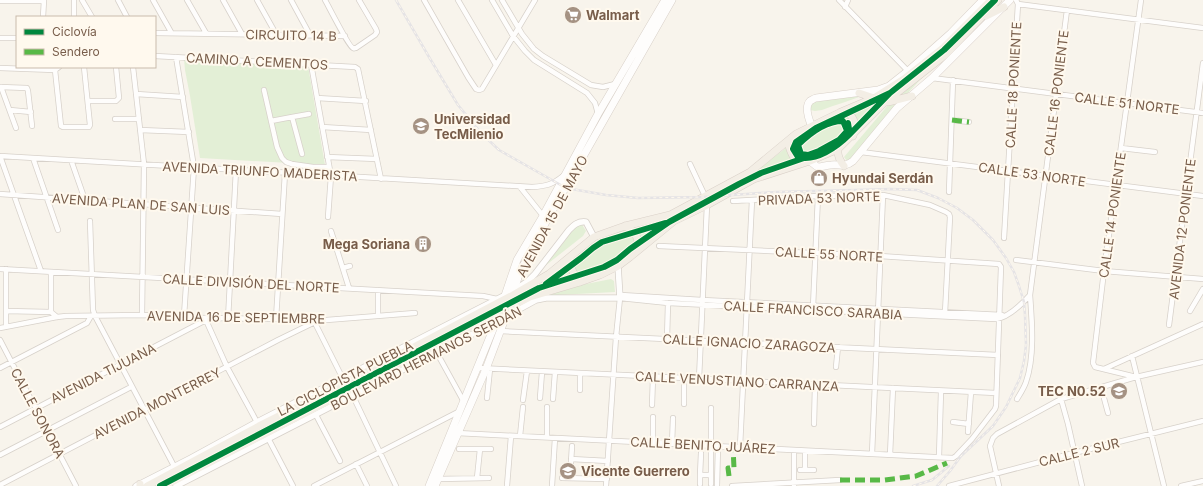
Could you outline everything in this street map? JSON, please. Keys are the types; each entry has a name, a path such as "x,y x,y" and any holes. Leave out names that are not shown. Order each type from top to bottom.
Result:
{"main road":[{"name":"AVENIDA 15 DE MAYO","path":"509,308 519,274 567,172 615,84 665,0"},
{"name":"AVENIDA 15 DE MAYO","path":"430,486 500,331 503,315 502,299 517,260 545,218 672,0"},
{"path":"812,126 807,110 810,101 816,98 878,90 902,78 908,71 953,35 984,0"},
{"name":"BOULEVARD HERMANOS SERDÁN","path":"141,486 258,424 433,337 549,274 594,237 625,226 670,215 750,172 796,134 874,98 943,48 953,35 991,0"},
{"name":"BOULEVARD HERMANOS SERDÁN","path":"437,349 503,315 509,308 530,297 580,282 618,266 674,221 754,179 808,162 838,149 884,103 945,55 998,0"},
{"path":"796,134 789,146 791,154 798,160 808,162 818,167 833,164 844,166 853,162 898,108 932,78 1010,0"},
{"path":"980,19 1004,7"},
{"path":"859,93 874,98"},
{"path":"884,103 912,96"},
{"path":"841,112 847,112 853,118 855,127 852,136"},
{"path":"838,149 839,158 844,166"},
{"path":"625,226 633,230 637,236 638,250"},
{"path":"570,257 571,270 580,282"},
{"name":"AVENIDA 15 DE MAYO","path":"430,486 438,479 455,433 460,412 484,369 496,322 503,315"},
{"path":"441,328 450,328"},
{"path":"164,486 397,366 437,349"},
{"path":"397,366 405,369"},
{"path":"240,447 249,448"}],"street":[{"path":"74,0 74,16"},
{"path":"82,0 91,16"},
{"path":"118,0 126,16"},
{"path":"153,0 171,32"},
{"path":"187,0 206,33"},
{"path":"223,0 242,34"},
{"path":"257,0 276,34"},
{"path":"291,0 310,35"},
{"path":"325,0 345,36"},
{"name":"CIRCUITO 14 B","path":"156,33 345,36 351,47 354,49 375,35 377,32 359,0"},
{"path":"424,0 466,73 476,89 479,90 482,89 535,0"},
{"path":"458,0 496,65"},
{"path":"492,0 513,36 525,51 534,60 587,93 595,103 598,114"},
{"path":"502,0 522,34 534,49 543,56 591,85 604,87 615,84"},
{"path":"839,0 908,71"},
{"path":"845,7 848,0"},
{"name":"CALLE 14 PONIENTE","path":"1104,369 1095,367 1093,363 1126,103 1141,0"},
{"path":"0,1 44,1 43,16"},
{"path":"1017,2 1203,28"},
{"name":"CALLE 18 PONIENTE","path":"1004,238 1017,2"},
{"name":"CALLE 16 PONIENTE","path":"1017,399 1026,382 1031,359 1032,315 1030,295 1067,10"},
{"path":"0,38 16,38"},
{"name":"CAMINO A CEMENTOS","path":"156,56 355,67 358,69 366,101"},
{"path":"176,57 194,167 184,316"},
{"name":"AVENIDA 12 PONIENTE","path":"1169,325 1203,63"},
{"path":"311,64 331,176 328,217"},
{"path":"0,68 15,66"},
{"path":"43,68 57,69 61,126 90,126 84,68"},
{"path":"88,101 118,100 116,68"},
{"path":"133,68 144,164 142,314"},
{"path":"574,86 578,78"},
{"name":"CALLE 51 NORTE","path":"932,78 1203,113"},
{"path":"949,192 954,80"},
{"path":"587,93 591,85"},
{"path":"16,128 0,87 27,88 32,126"},
{"path":"264,90 279,153 286,162 313,167 329,167"},
{"path":"136,94 183,97"},
{"path":"317,98 366,101 381,179"},
{"path":"10,110 31,112"},
{"path":"271,121 309,114"},
{"path":"292,117 302,154"},
{"path":"115,119 139,119"},
{"path":"952,120 968,122"},
{"path":"322,127 371,130"},
{"path":"140,130 189,132"},
{"path":"1121,148 1155,152"},
{"name":"CALLE 53 NORTE","path":"860,152 1203,196"},
{"path":"0,156 40,271"},
{"name":"AVENIDA TRIUNFO MADERISTA","path":"0,156 520,187 546,186 555,182 567,172"},
{"path":"328,157 377,159"},
{"path":"33,158 58,230"},
{"path":"71,160 85,200"},
{"path":"690,164 705,196"},
{"path":"228,319 236,170"},
{"path":"276,319 285,173"},
{"path":"520,187 545,218"},
{"name":"AVENIDA PLAN DE SAN LUIS","path":"0,194 282,214"},
{"path":"872,454 882,195"},
{"name":"PRIVADA 53 NORTE","path":"734,201 818,196 882,195 930,205 946,212 950,217 947,261"},
{"path":"813,308 818,196"},
{"path":"740,447 752,200"},
{"path":"699,379 707,205"},
{"path":"90,221 93,316 174,466"},
{"name":"BOULEVARD HERMANOS SERDÁN","path":"514,292 535,274 569,230 576,224 581,221 586,222 594,237"},
{"path":"331,230 349,288"},
{"name":"CALLE 55 NORTE","path":"659,246 880,256 999,264 1001,267 1000,316"},
{"path":"1016,260 1104,271 1203,279"},
{"path":"945,314 947,261"},
{"path":"343,268 350,266"},
{"path":"606,486 620,296 618,266"},
{"name":"CALLE DIVISIÓN DEL NORTE","path":"0,269 349,288 479,296 502,299"},
{"path":"6,269 6,327"},
{"path":"51,272 51,312"},
{"path":"1190,311 1203,289"},
{"path":"378,290 378,316"},
{"name":"CALLE FRANCISCO SARABIA","path":"620,296 702,303 1006,316 1024,302 1030,295"},
{"name":"BOULEVARD HERMANOS SERDÁN","path":"503,315 536,300 546,298 620,296"},
{"name":"CALLE FRANCISCO SARABIA","path":"620,296 668,303 702,303"},
{"name":"BOULEVARD HERMANOS SERDÁN","path":"393,356 441,328 502,299"},
{"path":"667,339 668,303"},
{"path":"6,311 51,312 57,317"},
{"name":"AVENIDA 16 DE SEPTIEMBRE","path":"0,328 57,317 142,314 184,316 206,319 276,319 314,322 415,313"},
{"path":"0,368 87,323 93,316"},
{"path":"996,394 1000,316"},
{"path":"206,319 227,367 258,424"},
{"name":"AVENIDA TIJUANA","path":"0,427 206,319"},
{"path":"314,322 343,379"},
{"name":"AVENIDA MONTERREY","path":"0,484 314,322"},
{"name":"BOULEVARD HERMANOS SERDÁN","path":"176,486 405,369 437,349 496,322"},
{"path":"1104,369 1203,325"},
{"name":"CALLE IGNACIO ZARAGOZA","path":"500,331 998,355"},
{"name":"CALLE SONORA","path":"0,340 76,486"},
{"path":"836,367 838,347"},
{"path":"437,349 464,403"},
{"path":"1132,356 1136,378 1164,486"},
{"path":"999,486 990,446 993,438 997,434 1061,399 1101,387 1203,362"},
{"path":"484,369 487,398"},
{"name":"CALLE VENUSTIANO CARRANZA","path":"484,369 996,394"},
{"path":"1104,369 1136,378"},
{"path":"523,400 527,371"},
{"path":"540,398 542,372"},
{"path":"553,399 555,372"},
{"path":"580,374 580,390"},
{"name":"BOULEVARD HERMANOS SERDÁN","path":"279,414 343,379 354,376"},
{"path":"652,405 653,377"},
{"path":"684,378 684,404"},
{"path":"814,424 815,385"},
{"path":"0,455 131,387"},
{"path":"1101,387 1107,413"},
{"path":"890,454 893,388"},
{"path":"939,457 941,391"},
{"path":"968,432 970,424 971,392"},
{"name":"CALLE BENITO JUÁREZ","path":"455,433 954,457 972,439 993,413 996,406 996,394"},
{"path":"353,396 396,486"},
{"path":"1061,399 1082,486"},
{"path":"520,436 523,407"},
{"path":"547,407 547,437"},
{"path":"710,484 711,408"},
{"path":"314,486 460,412"},
{"path":"316,414 340,461"},
{"path":"653,443 654,417"},
{"path":"672,444 673,418"},
{"name":"CALLE 2 SUR","path":"949,486 1074,452 1203,421"},
{"path":"953,422 970,424"},
{"path":"507,486 511,436"},
{"path":"268,438 293,486"},
{"path":"552,486 555,438"},
{"path":"570,478 572,446"},
{"path":"717,486 718,446"},
{"path":"459,448 491,449"},
{"path":"478,478 480,449"},
{"path":"794,450 794,484"},
{"path":"805,450 802,470 814,470"},
{"path":"700,453 700,484"},
{"path":"141,486 174,466 192,459"},
{"path":"571,460 608,461"},
{"path":"356,464 367,486"},
{"path":"700,475 710,475"},
{"path":"438,479 489,478"},
{"path":"562,478 607,479"},
{"path":"732,486 794,484 840,480"},
{"path":"1181,486 1203,481"}],"green space":[{"path":"184,59 308,66 325,165 200,158"},
{"path":"931,68 894,108 852,158 847,161 844,157 889,104"},
{"path":"900,75 900,77 891,83 862,96 822,110 810,110 809,104 811,101 881,87"},
{"path":"881,98 838,144 810,158 751,175 813,127 833,116"},
{"path":"675,214 618,259 605,266 520,295 584,248 616,230"},
{"path":"581,223 586,231 583,236 531,277 575,224"},
{"path":"611,279 614,281 615,292 539,296 541,293"}],"railway":[{"path":"396,0 458,105 481,133 499,150 566,188 606,195 638,198 704,197 776,192 891,189 917,190 938,198 957,208 973,220 993,240 1014,272 1024,302 1026,345 1024,361 1020,378 1006,407 993,426 961,456 937,486"},
{"path":"913,486 932,480 949,466"}],"marked path":[{"path":"952,120 969,122"},
{"path":"729,476 728,468 734,468 733,447"},
{"path":"840,480 885,480 916,476 947,463"}],"cycle path":[{"path":"850,132 849,135 890,93 944,50 995,0"},
{"path":"848,123 849,129 839,140 819,151 808,155 801,154 798,145 818,128 830,123 843,121 844,125 845,126 847,130 848,131 849,135 826,152 805,158 798,157 793,149 796,142 816,128 890,93"},
{"name":"LA CICLOPISTA PUEBLA","path":"160,486 539,288 604,267 617,260 630,249 669,222 761,173 804,158"},
{"path":"546,284 602,242 665,223"}],"place":[{"name":"Walmart","path":"573,15"},
{"name":"Universidad TecMilenio","path":"421,126"},
{"name":"Hyundai Serdán","path":"819,178"},
{"name":"Mega Soriana","path":"423,244"},
{"name":"TEC N0.52","path":"1119,391"},
{"name":"Vicente Guerrero","path":"568,471"}]}
